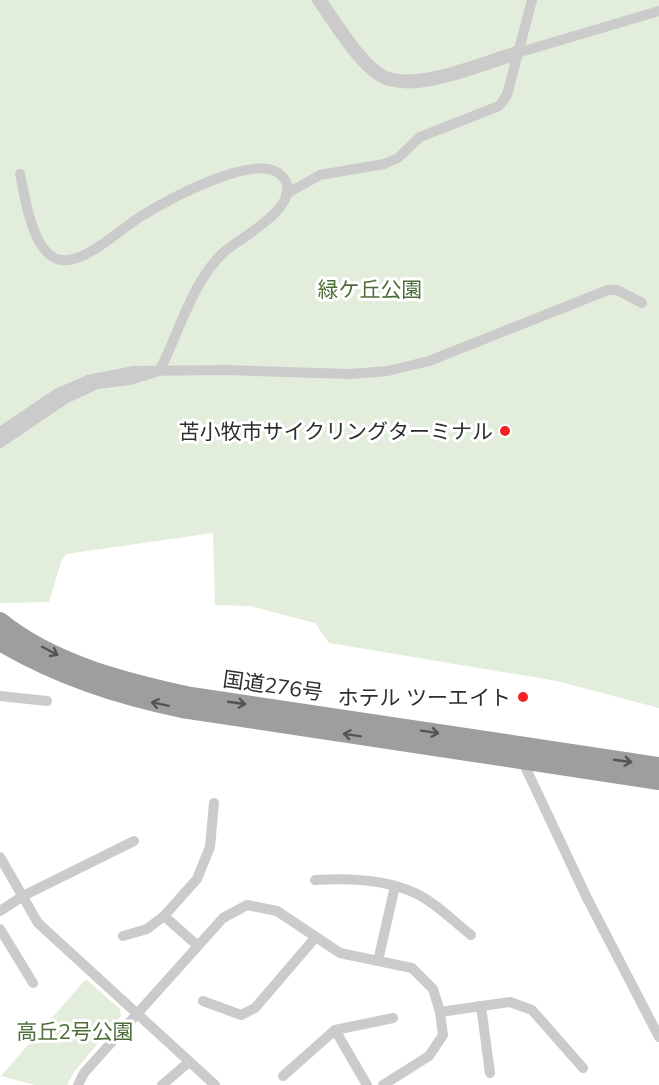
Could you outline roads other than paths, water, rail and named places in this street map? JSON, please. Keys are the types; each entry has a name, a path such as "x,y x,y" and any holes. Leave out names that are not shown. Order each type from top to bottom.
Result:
{"highway":[{"name":"国道276号","path":"0,621 55,654 90,669 154,688 522,753 659,781"},
{"name":"国道276号","path":"0,642 39,664 125,696 245,719 522,753 659,766"}],"street":[{"path":"319,0 366,63 391,80 407,82 429,79 659,11"},
{"path":"286,194 320,175 384,164 398,158 420,137 499,106 507,95 532,0"},
{"path":"0,443 65,399 97,384 130,380 159,371 197,289 211,268 225,252 264,225 281,207 286,194 285,179 278,172 256,168 231,173 169,200 84,256 61,260 49,254 38,240 28,217 20,174"},
{"path":"0,432 58,393 88,380 134,371 350,374 388,371 429,361 608,290 617,290 642,303"},
{"path":"0,696 47,701"},
{"path":"522,753 659,1037"},
{"path":"123,936 147,929 164,916 197,879 210,847 214,803"},
{"path":"0,911 23,896 135,841"},
{"path":"0,857 38,923 215,1085"},
{"path":"315,880 345,879 395,886 417,894 471,935"},
{"path":"378,962 395,886"},
{"path":"78,1085 84,1073 223,918 247,905 277,911 340,953 412,968 433,989 440,1012 442,1035 429,1056 383,1085"},
{"path":"164,916 198,946"},
{"path":"0,929 33,983"},
{"path":"203,1001 241,1015 255,1008 315,938"},
{"path":"440,1012 510,1002 532,1010 583,1068"},
{"path":"482,1006 490,1074"},
{"path":"283,1076 335,1030 393,1018"},
{"path":"335,1030 367,1085"},
{"path":"162,1085 189,1062"}],"place":[{"name":"苫小牧市サイクリングターミナル","path":"505,431"},
{"name":"ホテル ツーエイト","path":"523,697"}],"park label":[{"name":"緑ケ丘公園","path":"370,289"},
{"name":"高丘2号公園","path":"75,1031"}]}
